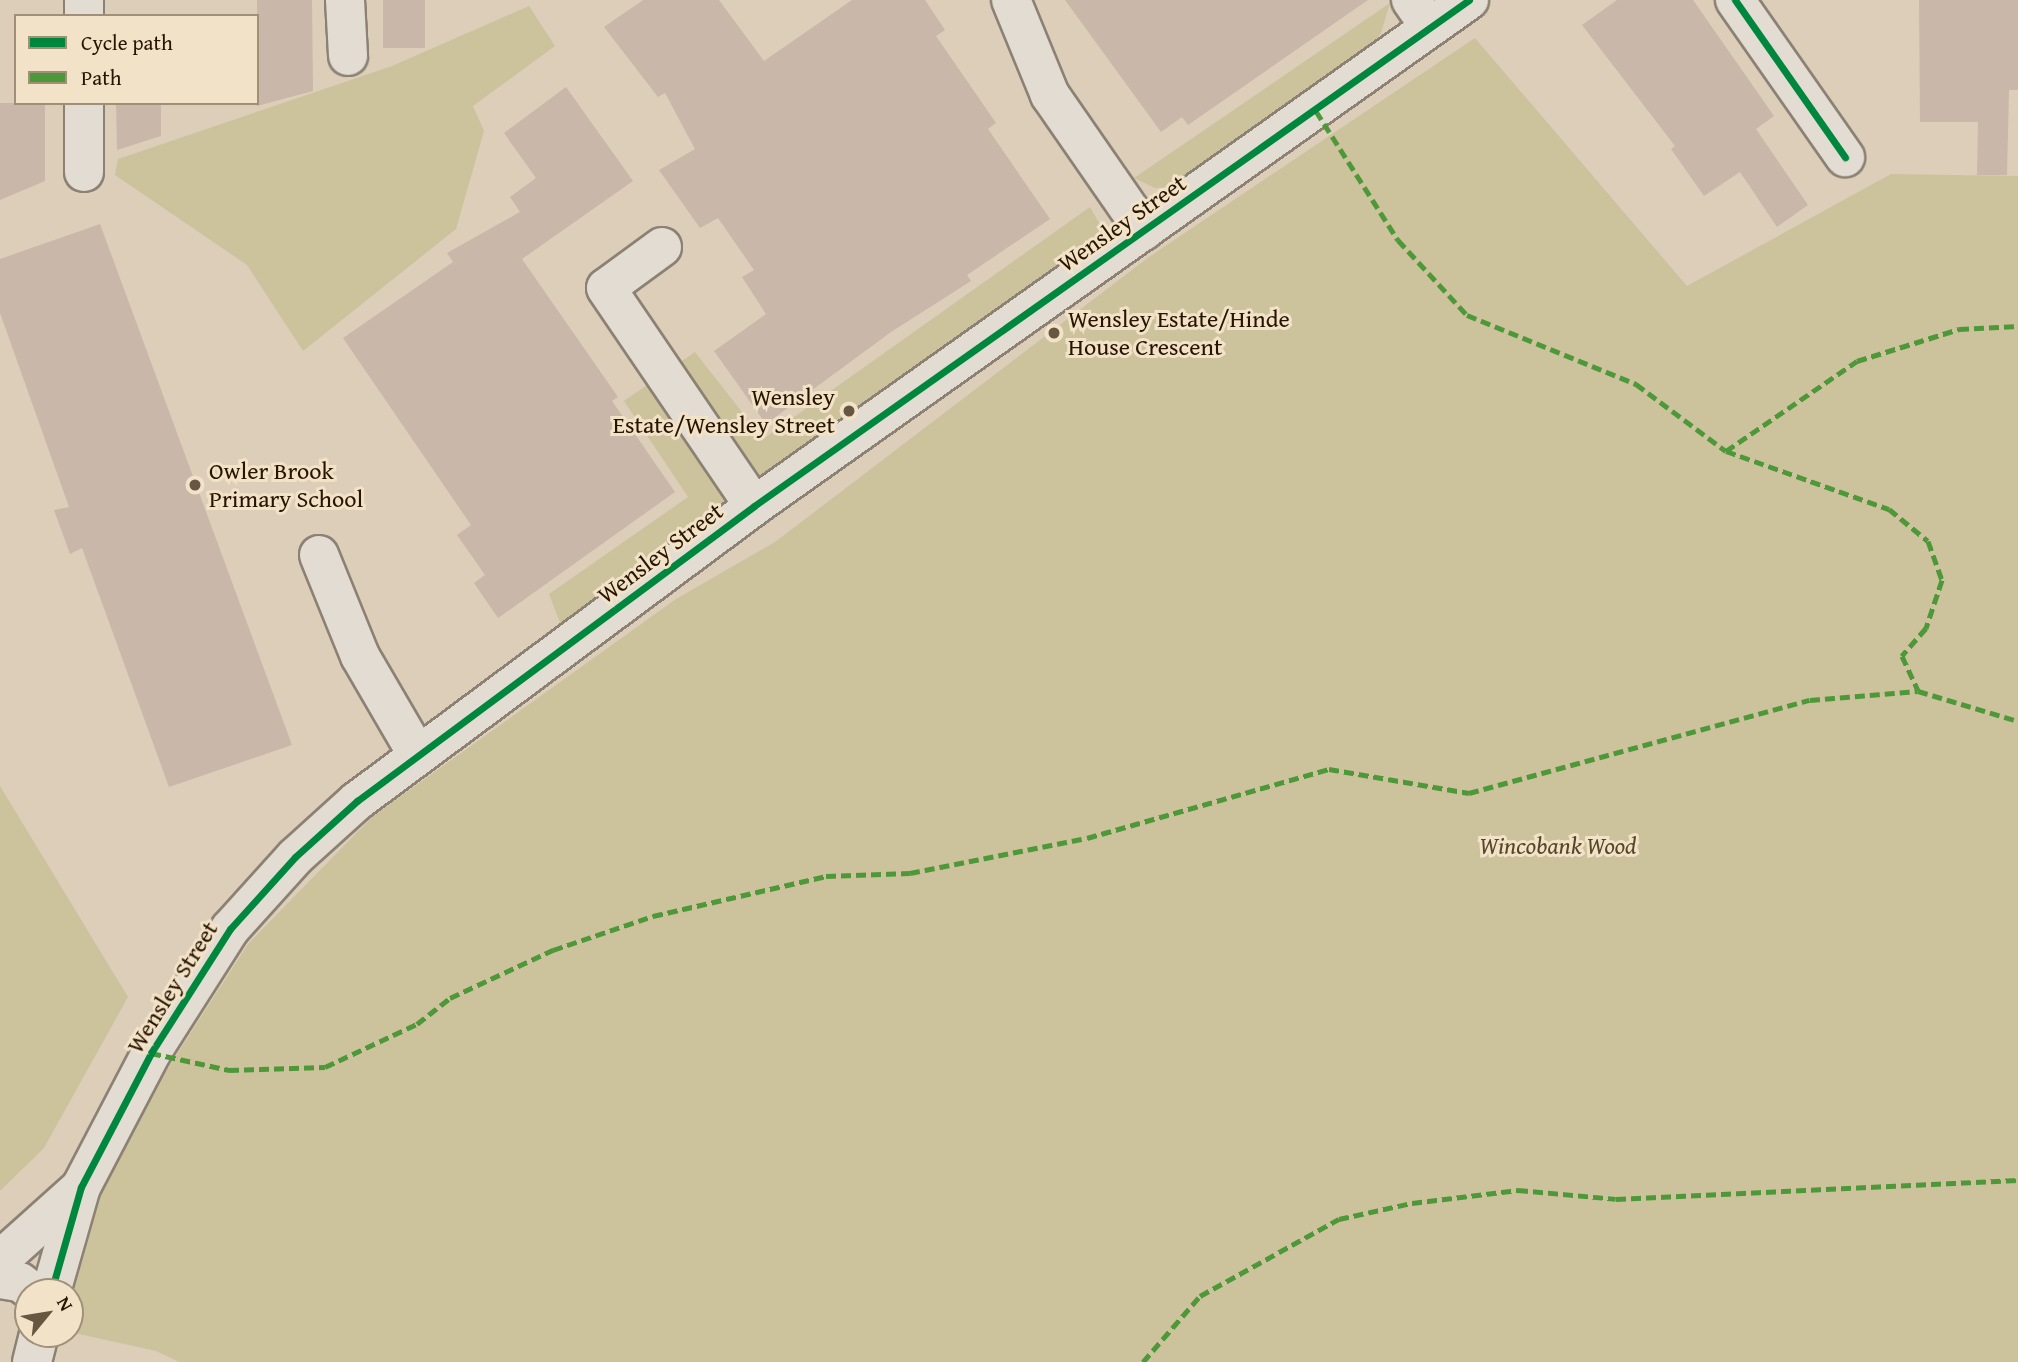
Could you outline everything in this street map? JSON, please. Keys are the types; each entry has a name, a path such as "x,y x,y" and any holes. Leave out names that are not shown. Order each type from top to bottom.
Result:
{"street":[{"path":"345,0 348,56"},
{"path":"1011,0 1050,95 1144,231"},
{"name":"Wensley Street","path":"55,1278 81,1187 151,1054 230,929 295,857 417,754 754,506 1144,231 1420,14 1469,0"},
{"path":"1735,0 1845,157"},
{"path":"84,105 84,172"},
{"path":"662,247 606,288 754,506"},
{"path":"319,555 360,656 417,754"},
{"name":"Wensley Street","path":"0,1260 81,1187"}],"green space":[{"path":"1390,3 1381,33 1370,48 1173,187 1155,188 1134,178"},
{"path":"529,6 555,46 473,106 484,131 456,229 303,351 247,265 115,175 118,159 392,66"},
{"name":"Wincobank Wood","path":"1475,38 1687,286 1891,174 2018,176 2018,1362 179,1362 156,1351 84,1335 84,1278 74,1278 77,1242 128,1130 248,944 373,816 676,599 775,542 1149,257"},
{"path":"1090,207 1105,233 1093,250 562,628 549,594 688,497 624,401 695,352 763,439"},
{"path":"0,786 128,997 44,1148 0,1191"}],"building":[{"path":"257,0 312,0 313,91 257,106"},
{"path":"383,0 425,0 425,48 383,48"},
{"path":"643,0 719,0 764,61 852,0 925,0 945,30 936,36 996,123 988,129 1050,219 967,275 971,281 891,332 766,424 714,351 766,314 742,277 754,270 718,218 700,228 659,170 695,149 665,93 658,97 604,27"},
{"path":"1065,0 1368,0 1188,125 1182,117 1161,132"},
{"path":"1617,0 1693,0 1774,116 1756,129 1808,205 1777,227 1740,172 1704,196 1671,149 1675,146 1582,25"},
{"path":"1919,0 2018,0 2018,90 2009,90 2007,175 1977,175 1978,122 1920,122"},
{"path":"566,87 633,181 522,259 618,397 612,401 675,492 498,618 474,583 485,575 457,535 471,525 343,338 453,262 447,253 520,212 510,197 536,178 504,133"},
{"path":"0,103 45,105 45,181 0,200"},
{"path":"116,105 161,105 161,136 117,150"},
{"path":"100,224 292,745 169,787 82,548 70,554 54,510 69,507 0,313 0,259"}],"marked path":[{"path":"1316,111 1398,240 1467,315 1636,384 1726,451 1889,509 1928,541 1942,580 1926,628 1902,656 1918,691 2018,721"},
{"path":"1726,451 1857,361 1959,329 2018,326"},
{"path":"151,1053 229,1070 325,1067 417,1024 450,998 553,950 653,916 826,876 910,873 1087,838 1329,769 1469,793 1810,700 1918,691"},
{"path":"1143,1362 1200,1296 1339,1219 1412,1203 1518,1190 1616,1199 2018,1180"}],"cycle path":[{"path":"55,1278 81,1187 151,1053 230,929 295,857 357,801 754,506 1469,0"},
{"path":"1735,0 1845,157"}],"place":[{"name":"Wensley Estate/Hinde House Crescent","path":"1054,333"},
{"name":"Wensley Estate/Wensley Street","path":"849,411"},
{"name":"Owler Brook Primary School","path":"195,485"}]}
